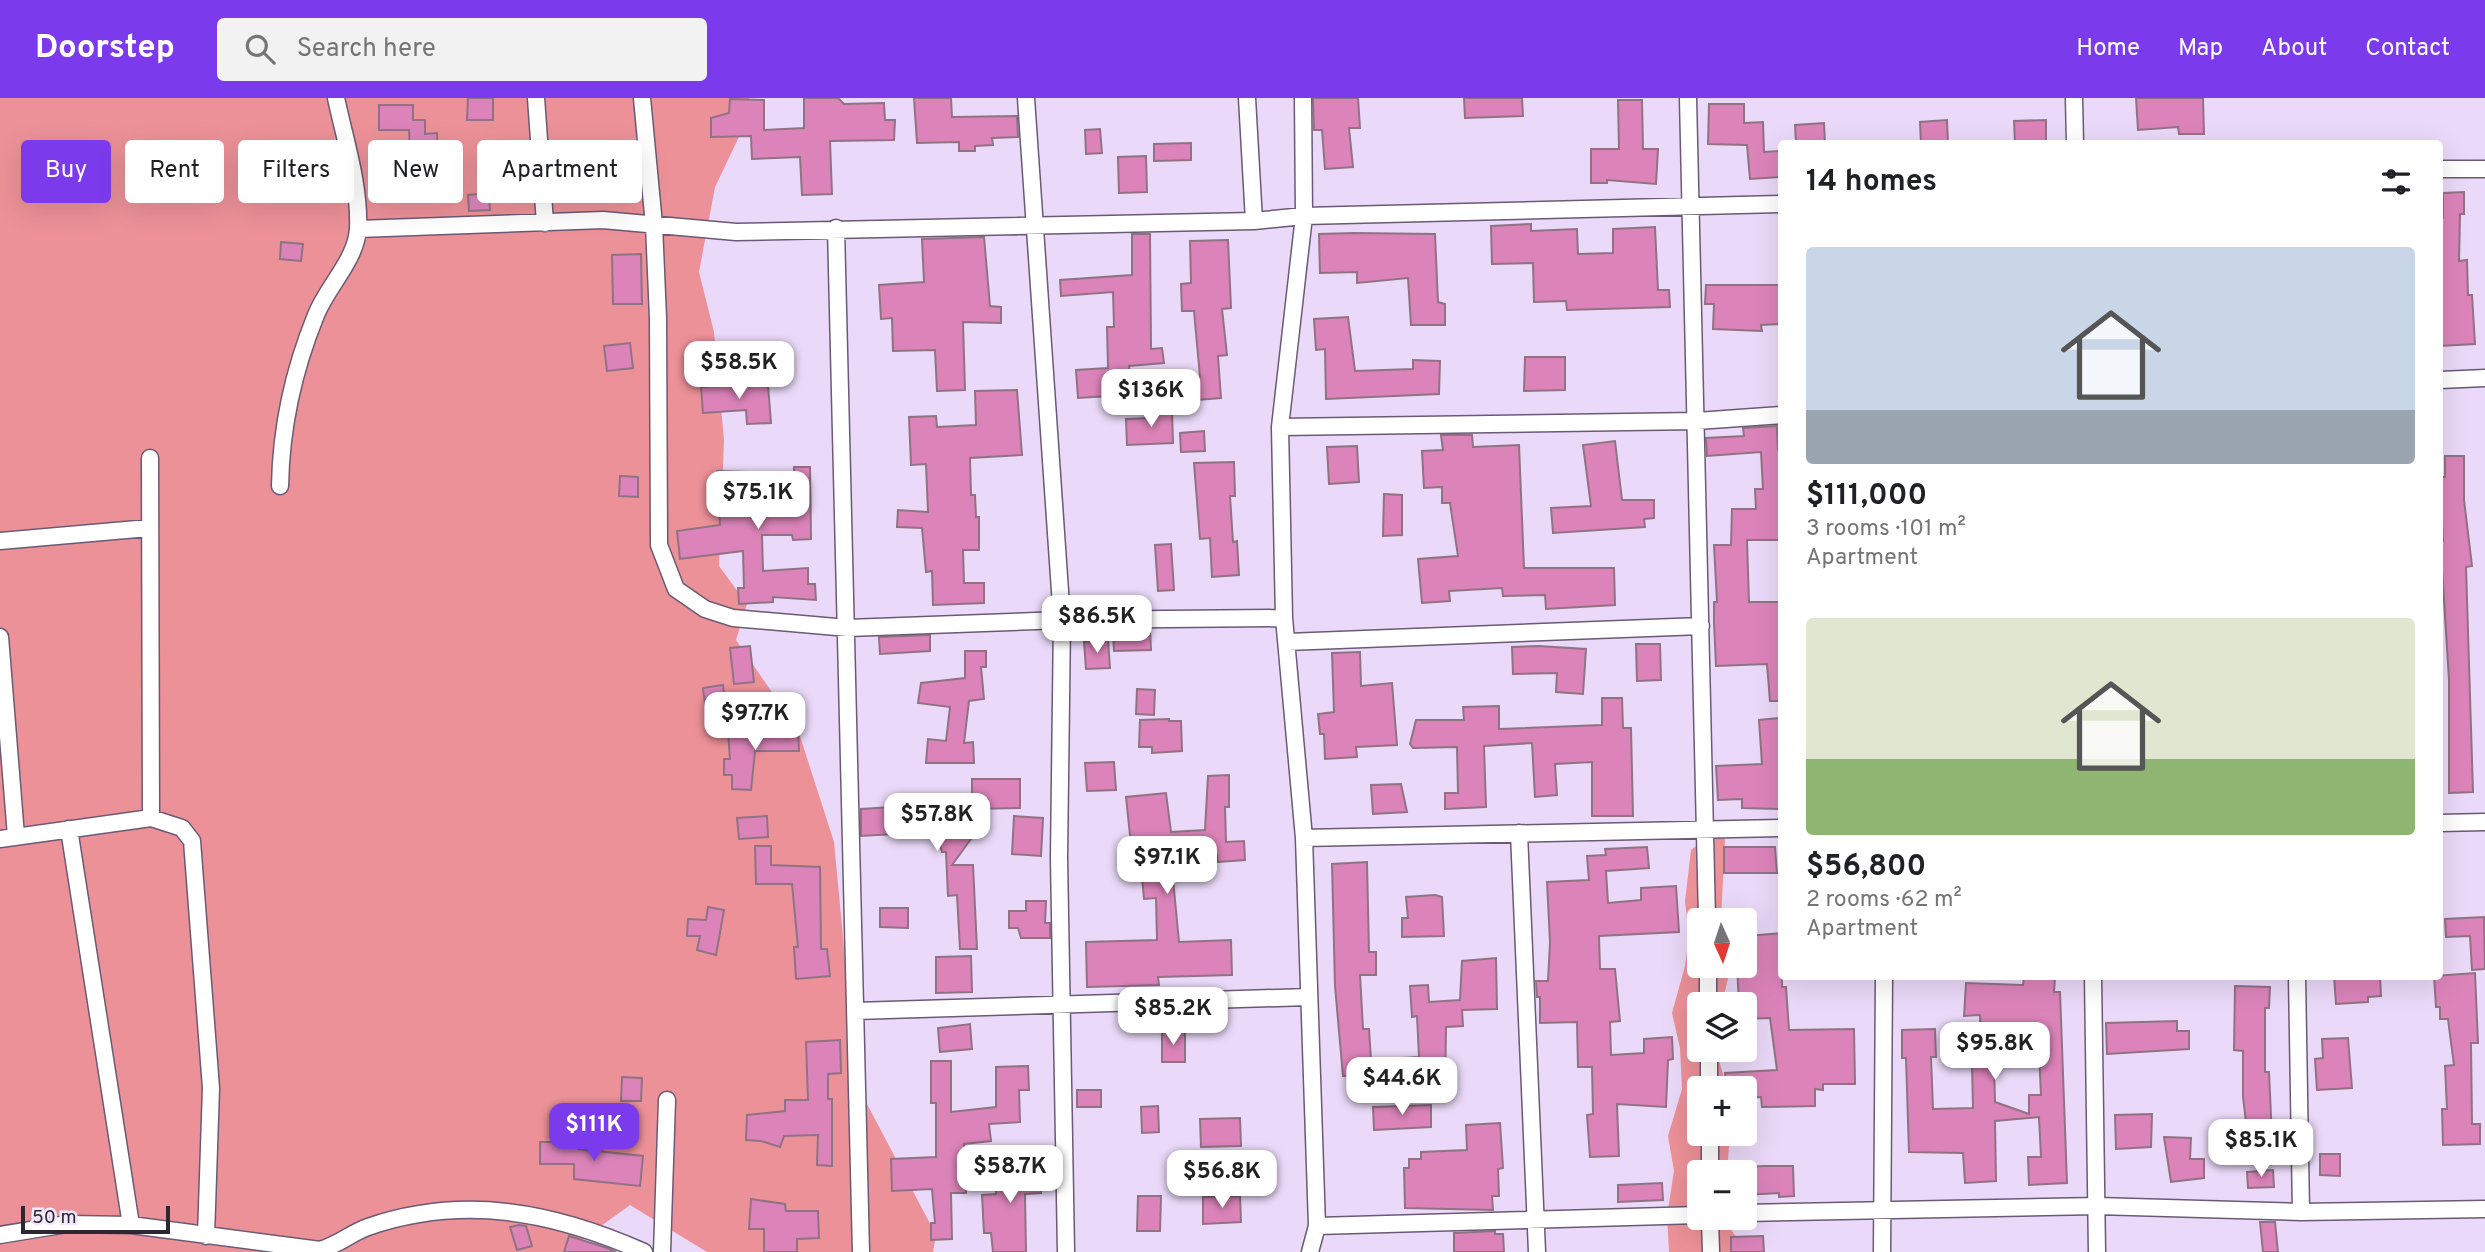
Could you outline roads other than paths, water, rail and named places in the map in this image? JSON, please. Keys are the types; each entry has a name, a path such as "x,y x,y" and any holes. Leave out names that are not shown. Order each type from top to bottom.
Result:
{"street":[{"path":"280,486 281,443 296,377 316,314 355,244 358,229 351,168 336,98"},
{"path":"536,98 545,223"},
{"path":"642,98 654,225 659,545 676,589 705,609 733,618 848,628 1062,620 1284,618"},
{"path":"1026,98 1037,223 1062,620 1059,858 1066,1252"},
{"path":"1247,98 1254,221"},
{"path":"1303,98 1304,216 1280,427 1284,618 1304,838 1317,1226 1310,1252"},
{"path":"1688,98 1698,421 1707,908"},
{"path":"2074,98 2075,140"},
{"path":"2443,169 2485,169"},
{"path":"358,229 603,219 736,232 1037,223 1254,221 1304,216 1778,204"},
{"path":"836,228 848,628 861,1252"},
{"path":"2443,380 2485,378"},
{"path":"1280,427 1698,421 1778,415"},
{"path":"150,458 151,818"},
{"path":"0,541 149,528"},
{"path":"1287,642 1701,626"},
{"path":"0,637 8,837 151,818 182,828 192,841 211,1088 206,1236"},
{"path":"2443,823 2485,822"},
{"path":"1304,838 1705,832 1778,828"},
{"path":"69,829 131,1225"},
{"path":"1518,833 1537,1252"},
{"path":"1882,1252 1884,980"},
{"path":"2093,980 2097,1252"},
{"path":"2297,980 2301,1212"},
{"path":"855,1011 1308,998"},
{"path":"662,1252 667,1100"},
{"path":"1757,1213 1882,1208 2097,1206 2301,1212 2485,1209"},
{"path":"0,1235 67,1224 131,1225 320,1250 378,1224 435,1211 493,1209 575,1224 644,1252"},
{"path":"1317,1226 1687,1215"},
{"path":"1710,1230 1711,1252"}]}
